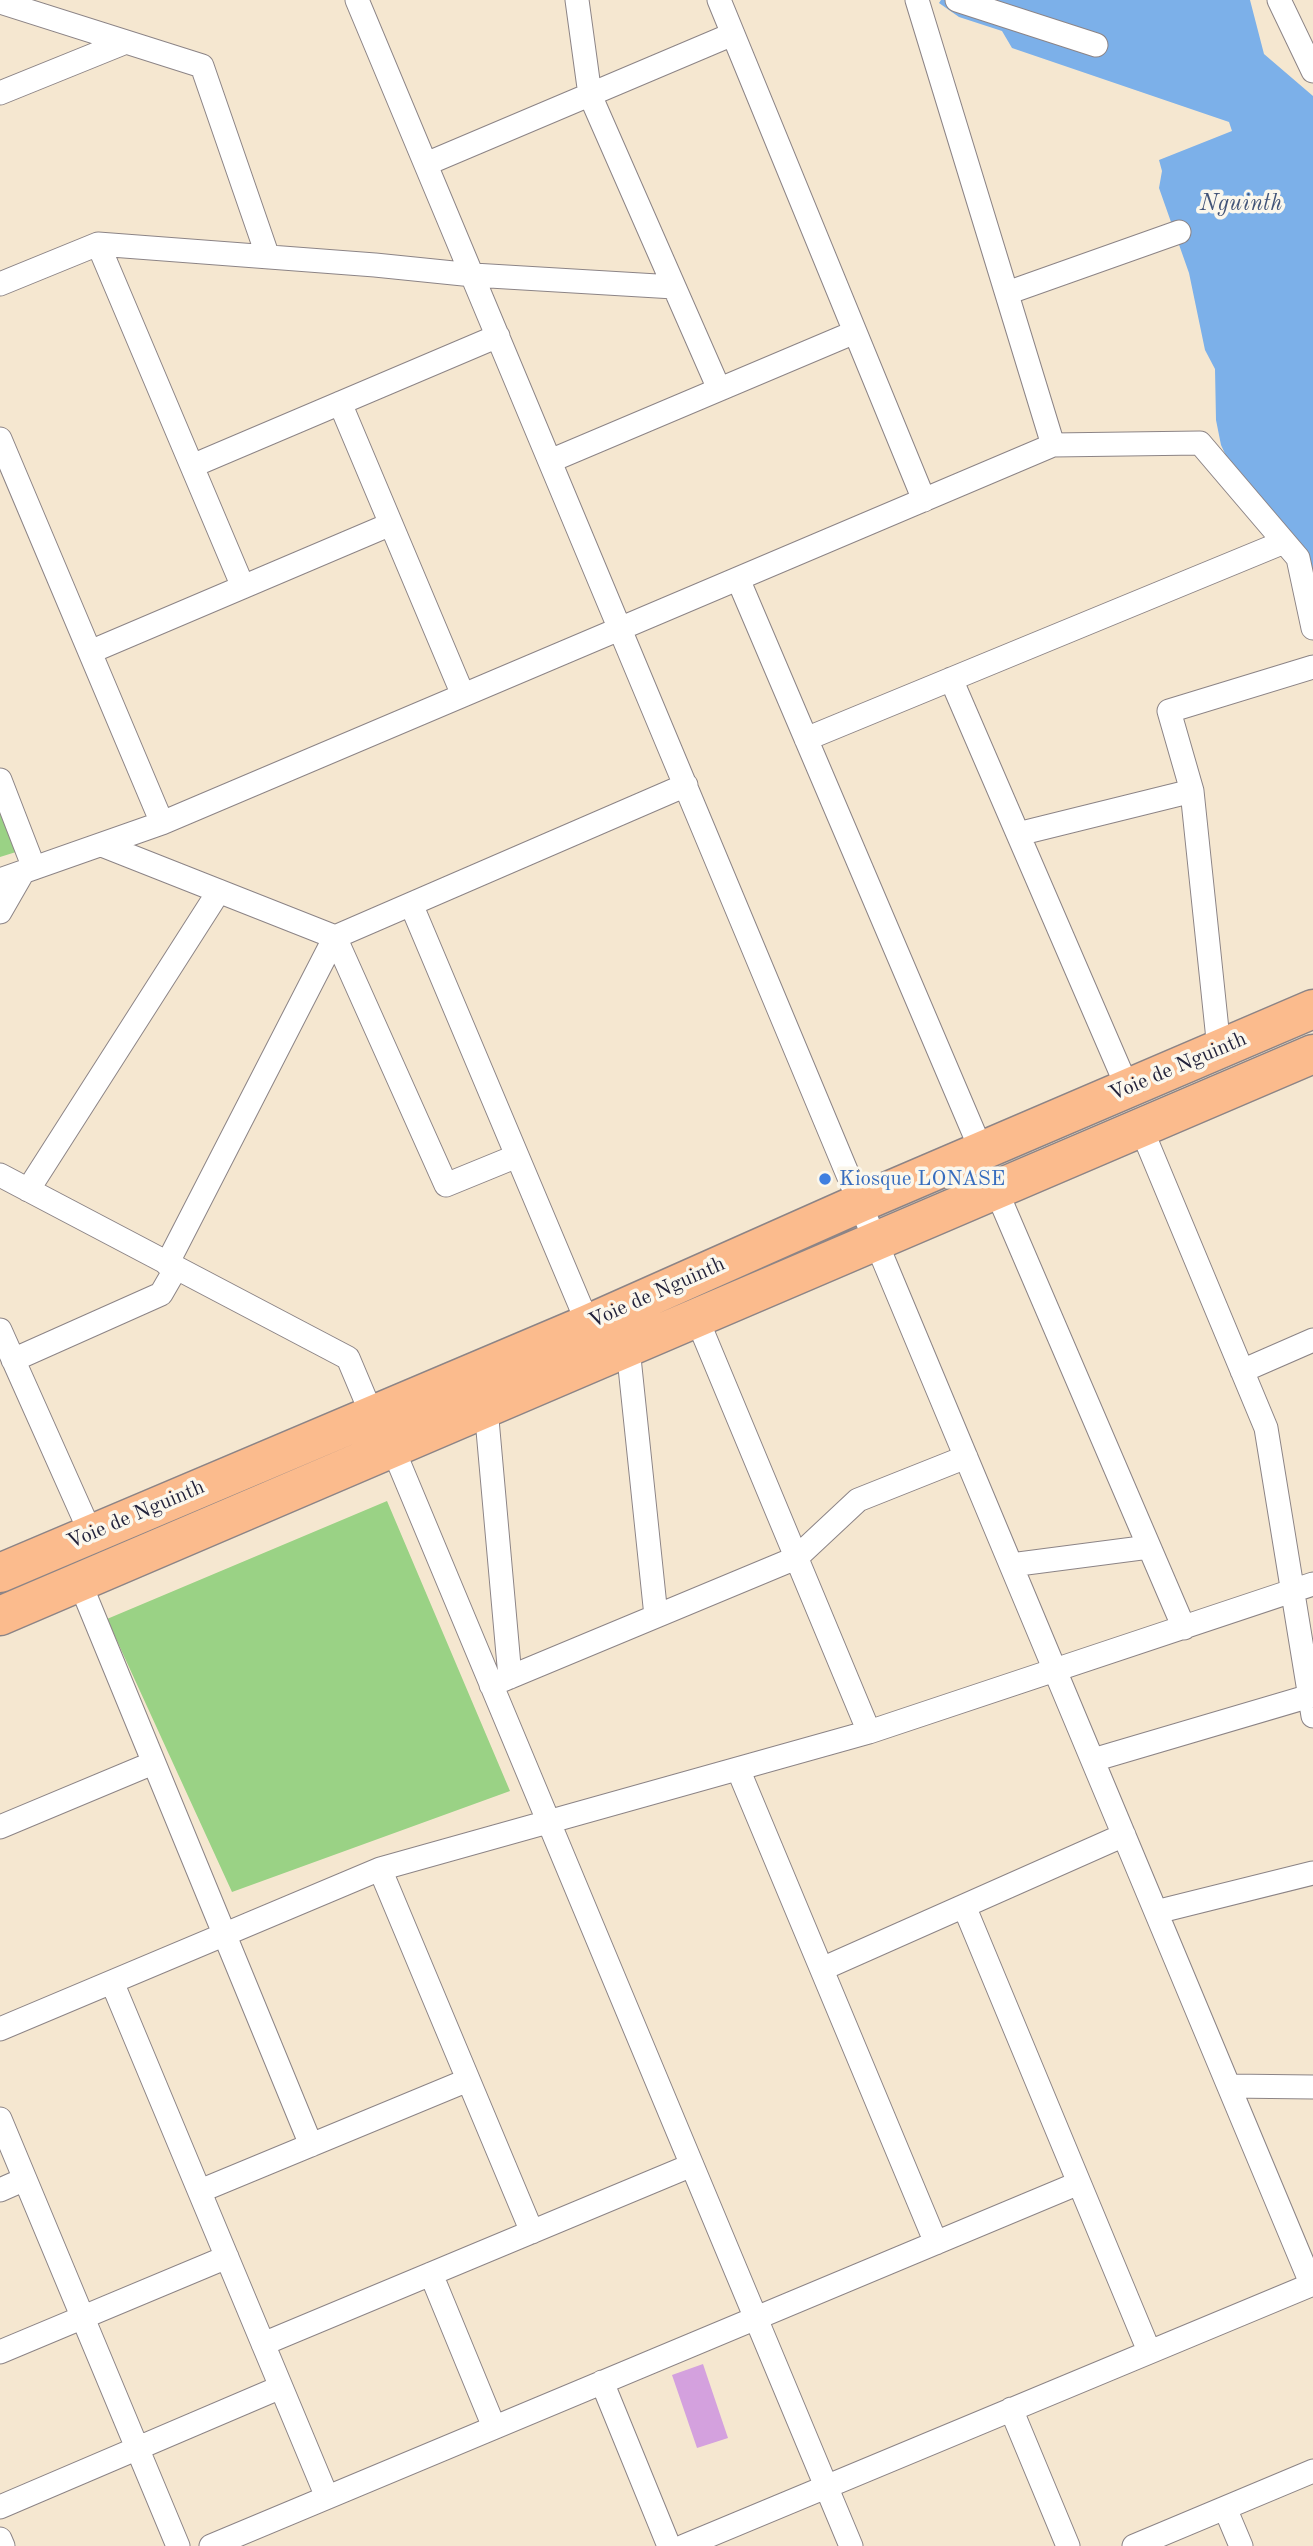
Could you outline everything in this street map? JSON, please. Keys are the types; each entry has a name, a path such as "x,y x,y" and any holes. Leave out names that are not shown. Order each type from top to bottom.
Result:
{"highway":[{"name":"Voie de Nguinth","path":"0,1573 588,1324 860,1203 1313,1009"},
{"name":"Voie de Nguinth","path":"0,1616 1313,1054"}],"street":[{"path":"577,0 590,95 719,389"},
{"path":"719,0 924,500"},
{"path":"917,0 1053,445"},
{"path":"957,0 1096,45"},
{"path":"1279,0 1313,71"},
{"path":"359,1 1312,2283 684,2546"},
{"path":"0,2 202,66 268,257"},
{"path":"426,164 733,34"},
{"path":"0,93 126,42"},
{"path":"1007,293 1179,232"},
{"path":"0,284 97,244 473,275 674,286"},
{"path":"97,244 243,587"},
{"path":"550,461 855,332"},
{"path":"192,466 498,336"},
{"path":"340,403 463,695"},
{"path":"0,439 7,473 90,652 162,823"},
{"path":"0,880 162,823 1053,445 1200,443 1298,558 1313,628"},
{"path":"90,652 391,524"},
{"path":"806,738 1284,542"},
{"path":"738,579 982,1152"},
{"path":"1219,1049 1192,791 1169,711 1313,667"},
{"path":"951,679 1128,1089"},
{"path":"0,780 28,870"},
{"path":"13,1360 161,1294 172,1266 335,937 685,785"},
{"path":"1018,834 1192,791"},
{"path":"102,845 335,937 446,1185 517,1156"},
{"path":"0,912 28,870"},
{"path":"28,1190 219,891"},
{"path":"411,904 588,1324"},
{"path":"1093,1760 1311,1706 1303,1588 1266,1427 1141,1128"},
{"path":"0,1175 348,1357 372,1415"},
{"path":"996,1190 1184,1628"},
{"path":"697,1319 869,1732"},
{"path":"0,1330 91,1534"},
{"path":"1242,1371 1313,1340"},
{"path":"628,1348 656,1616"},
{"path":"486,1408 500,1681"},
{"path":"393,1449 500,1681 548,1822 850,2546"},
{"path":"500,1681 796,1558 858,1500 966,1457"},
{"path":"1011,1565 1149,1547"},
{"path":"80,1583 311,2145"},
{"path":"0,2029 380,1869 869,1732 1303,1588"},
{"path":"0,1826 153,1763"},
{"path":"738,1769 936,2242"},
{"path":"822,1969 1124,1835"},
{"path":"380,1869 532,2232"},
{"path":"1156,1912 1313,1873"},
{"path":"964,1906 1149,2351"},
{"path":"112,1982 327,2497"},
{"path":"200,2191 468,2080"},
{"path":"1229,2086 1313,2087"},
{"path":"0,2119 178,2546"},
{"path":"264,2344 692,2165"},
{"path":"0,2190 25,2179"},
{"path":"211,2546 1079,2183"},
{"path":"0,2352 227,2257"},
{"path":"431,2274 494,2427"},
{"path":"602,2382 669,2546"},
{"path":"0,2507 281,2387"},
{"path":"1011,2409 1068,2546"},
{"path":"1134,2546 1313,2471"},
{"path":"1225,2508 1241,2546"},
{"path":"0,2539 3,2546"}],"green space":[{"path":"0,809 16,852 0,857"},
{"path":"387,1501 510,1791 232,1892 107,1619"}],"water":[{"name":"Nguinth","path":"941,0 1250,0 1264,54 1313,96 1313,584 1233,471 1221,445 1216,420 1215,369 1205,350 1189,273 1159,188 1162,171 1159,160 1232,131 1229,122 1012,48 1002,31 959,17 939,3"}],"building":[{"path":"703,2364 728,2438 697,2448 672,2375"}],"place":[{"name":"Kiosque LONASE","path":"825,1179"}]}
